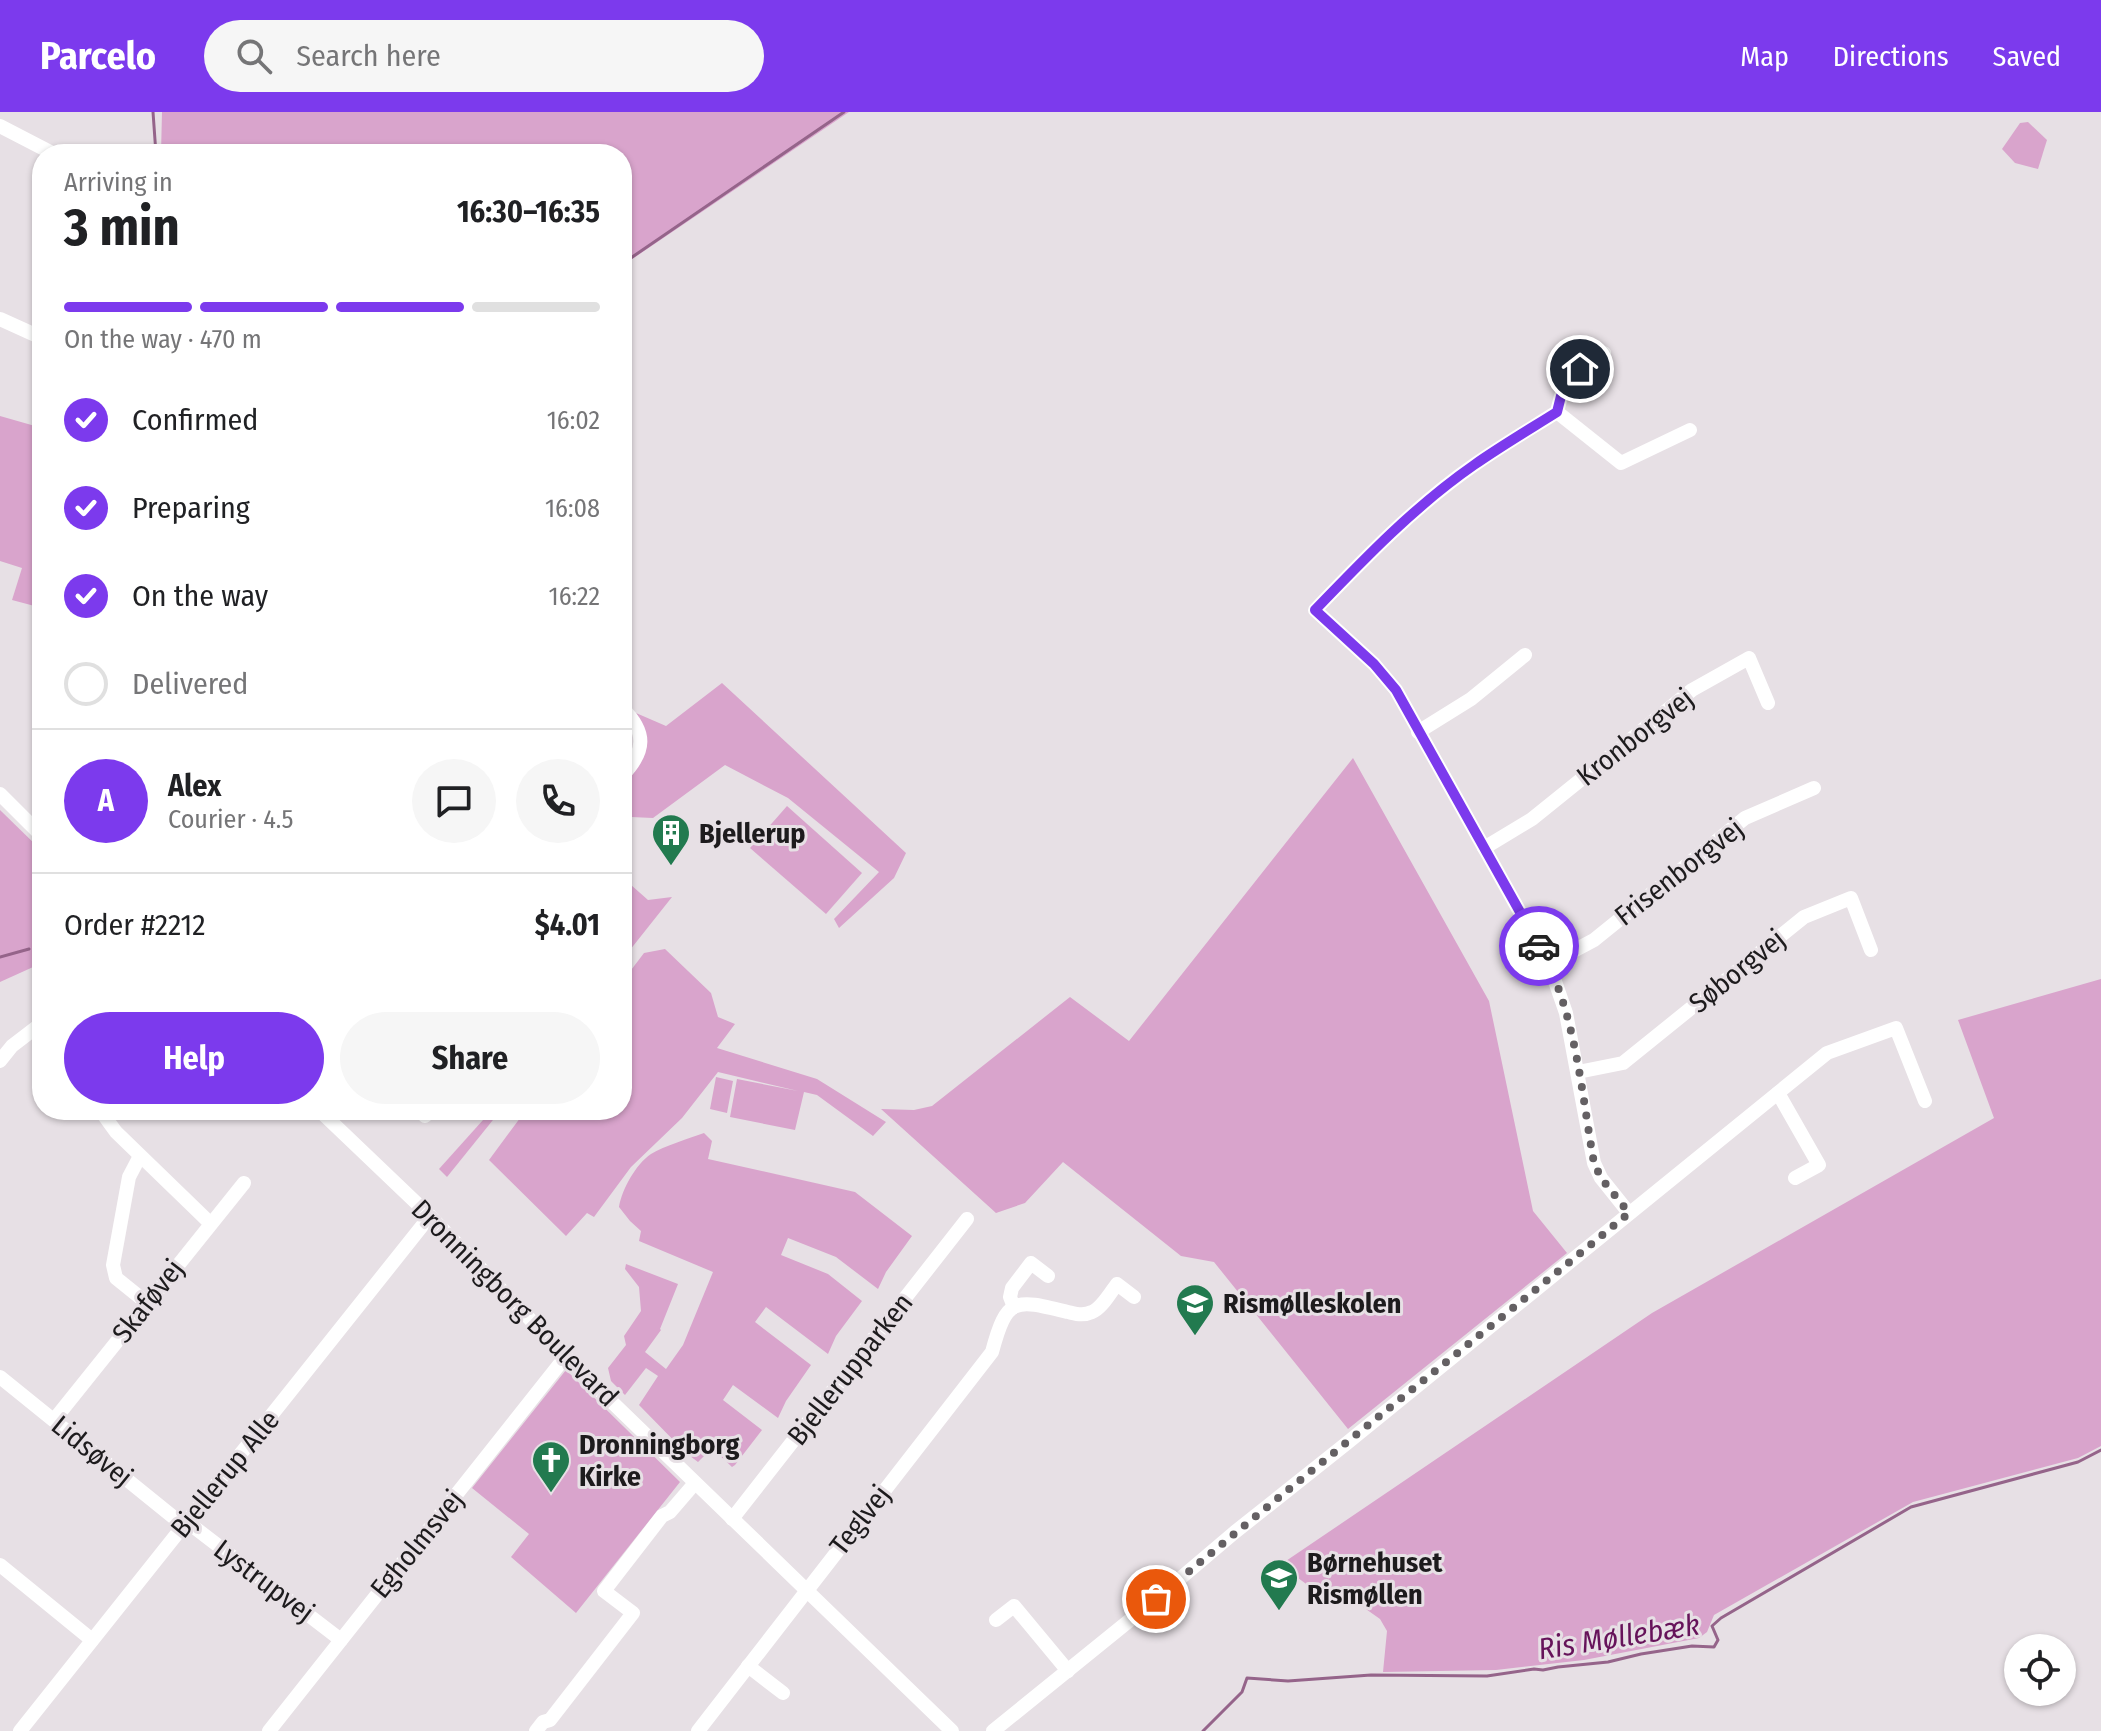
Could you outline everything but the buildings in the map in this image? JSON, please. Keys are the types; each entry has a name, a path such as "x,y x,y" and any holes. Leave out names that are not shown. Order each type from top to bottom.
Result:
{"street":[{"path":"0,126 35,144"},
{"path":"0,319 32,333"},
{"path":"1604,353 1580,369 1561,396 1557,412 1473,465 1420,507 1371,551 1315,610 1374,664 1396,690 1549,964 1566,1013 1594,1163 1601,1178 1629,1213"},
{"path":"1557,412 1621,463 1690,430"},
{"path":"1418,732 1471,699 1525,655"},
{"name":"Kronborgvej","path":"1484,848 1532,819 1692,690 1749,658 1768,703"},
{"path":"632,717 640,731 641,747 632,766"},
{"name":"Frisenborgvej","path":"1549,964 1594,940 1745,818 1814,788"},
{"path":"0,794 32,826"},
{"name":"Søborgvej","path":"1578,1072 1623,1063 1804,917 1851,898 1871,950"},
{"path":"993,1731 1827,1053 1896,1028 1925,1101"},
{"path":"0,1061 12,1046 32,1031"},
{"path":"1778,1093 1819,1165 1795,1178"},
{"path":"107,1120 210,1223"},
{"name":"Dronningborg Boulevard","path":"330,1120 695,1483 952,1731"},
{"path":"140,1156 129,1177 113,1265 116,1278 147,1303"},
{"name":"Skaføvej","path":"54,1420 244,1183"},
{"name":"Bjellerup Alle","path":"20,1731 430,1216"},
{"name":"Bjellerupparken","path":"732,1519 967,1219"},
{"name":"Teglvej","path":"698,1731 992,1352 999,1325 1004,1315 1014,1307 1010,1297 1012,1288 1031,1263 1048,1276"},
{"path":"1014,1307 1030,1303 1082,1315 1096,1311 1117,1284 1134,1297"},
{"name":"Egholmsvej","path":"269,1731 566,1356"},
{"name":"Lidsøvej","path":"0,1377 185,1523"},
{"path":"536,1731 543,1722 550,1720 633,1613 604,1591 662,1516 670,1512 695,1483"},
{"name":"Lystrupvej","path":"185,1523 341,1640"},
{"path":"0,1565 92,1640"},
{"path":"996,1620 1014,1606 1068,1671"},
{"path":"748,1666 783,1693"}],"shaded area":[{"path":"162,112 849,112 632,259 632,144 161,144"},
{"path":"2028,122 2047,140 2038,169 2015,163 2002,149 2020,123"},
{"path":"0,416 32,425 32,605 12,600 22,568 0,561"},
{"path":"722,683 906,853 894,878 839,928 834,919 879,872 788,798 725,765 653,818 632,817 632,772 641,759 646,743 636,713 666,726"},
{"path":"1353,758 1489,1001 1533,1211 1567,1253 1348,1429 1214,1262 1181,1256 1063,1162 1025,1203 996,1213 881,1109 914,1110 932,1106 1070,997 1129,1041"},
{"path":"787,806 862,873 826,914 750,848"},
{"path":"0,810 32,841 32,968 0,982"},
{"path":"632,886 648,900 672,897 632,947"},
{"path":"665,949 711,993 718,1017 735,1024 717,1048 817,1079 886,1122 873,1136 817,1095 804,1092 795,1130 730,1117 737,1079 798,1091 718,1072 682,1118 631,1167 594,1217 587,1213 566,1236 489,1160 519,1120 632,1120 632,969 644,953"},
{"path":"2101,979 2101,1446 2078,1458 1913,1502 1714,1615 1707,1632 1699,1638 1584,1660 1496,1670 1383,1672 1387,1631 1380,1619 1336,1593 1309,1586 1280,1565 1652,1313 1994,1118 1958,1020"},
{"path":"716,1077 733,1081 727,1113 710,1109"},
{"path":"483,1120 493,1120 447,1177 439,1169"},
{"path":"704,1133 712,1141 708,1159 855,1192 912,1236 886,1272 878,1289 836,1257 788,1238 781,1255 828,1274 862,1301 836,1336 828,1354 766,1307 755,1322 811,1365 778,1418 733,1385 723,1400 762,1430 732,1467 712,1448 698,1462 639,1405 658,1376 646,1368 625,1395 611,1381 608,1368 626,1345 624,1336 641,1311 639,1287 625,1269 626,1264 678,1284 661,1330 645,1352 666,1369 683,1345 713,1272 639,1241 641,1231 619,1207 630,1178 645,1158"},
{"path":"566,1370 680,1482 576,1613 511,1557 529,1534 472,1488"}],"waterway":[{"path":"153,112 155,144"},
{"path":"632,257 844,112"},
{"path":"0,957 29,949"},
{"name":"Ris Møllebæk","path":"1203,1731 1242,1692 1247,1678 1288,1681 1371,1675 1487,1676 1608,1662 1692,1646 1714,1647 1718,1640 1712,1626 1721,1618 1911,1507 2078,1462 2101,1450"}],"way so far":[{"path":"1156,1599 1629,1213 1601,1178 1594,1163 1566,1013 1549,964 1539,946"}],"place":[{"name":"Bjellerup","path":"671,867"},
{"name":"Rismølleskolen","path":"1195,1337"},
{"name":"Dronningborg Kirke","path":"551,1494"},
{"name":"Børnehuset Rismøllen","path":"1279,1612"}],"route":[{"path":"1539,946 1396,690 1374,664 1315,610 1371,551 1420,507 1473,465 1557,412 1561,396 1580,369"}]}
